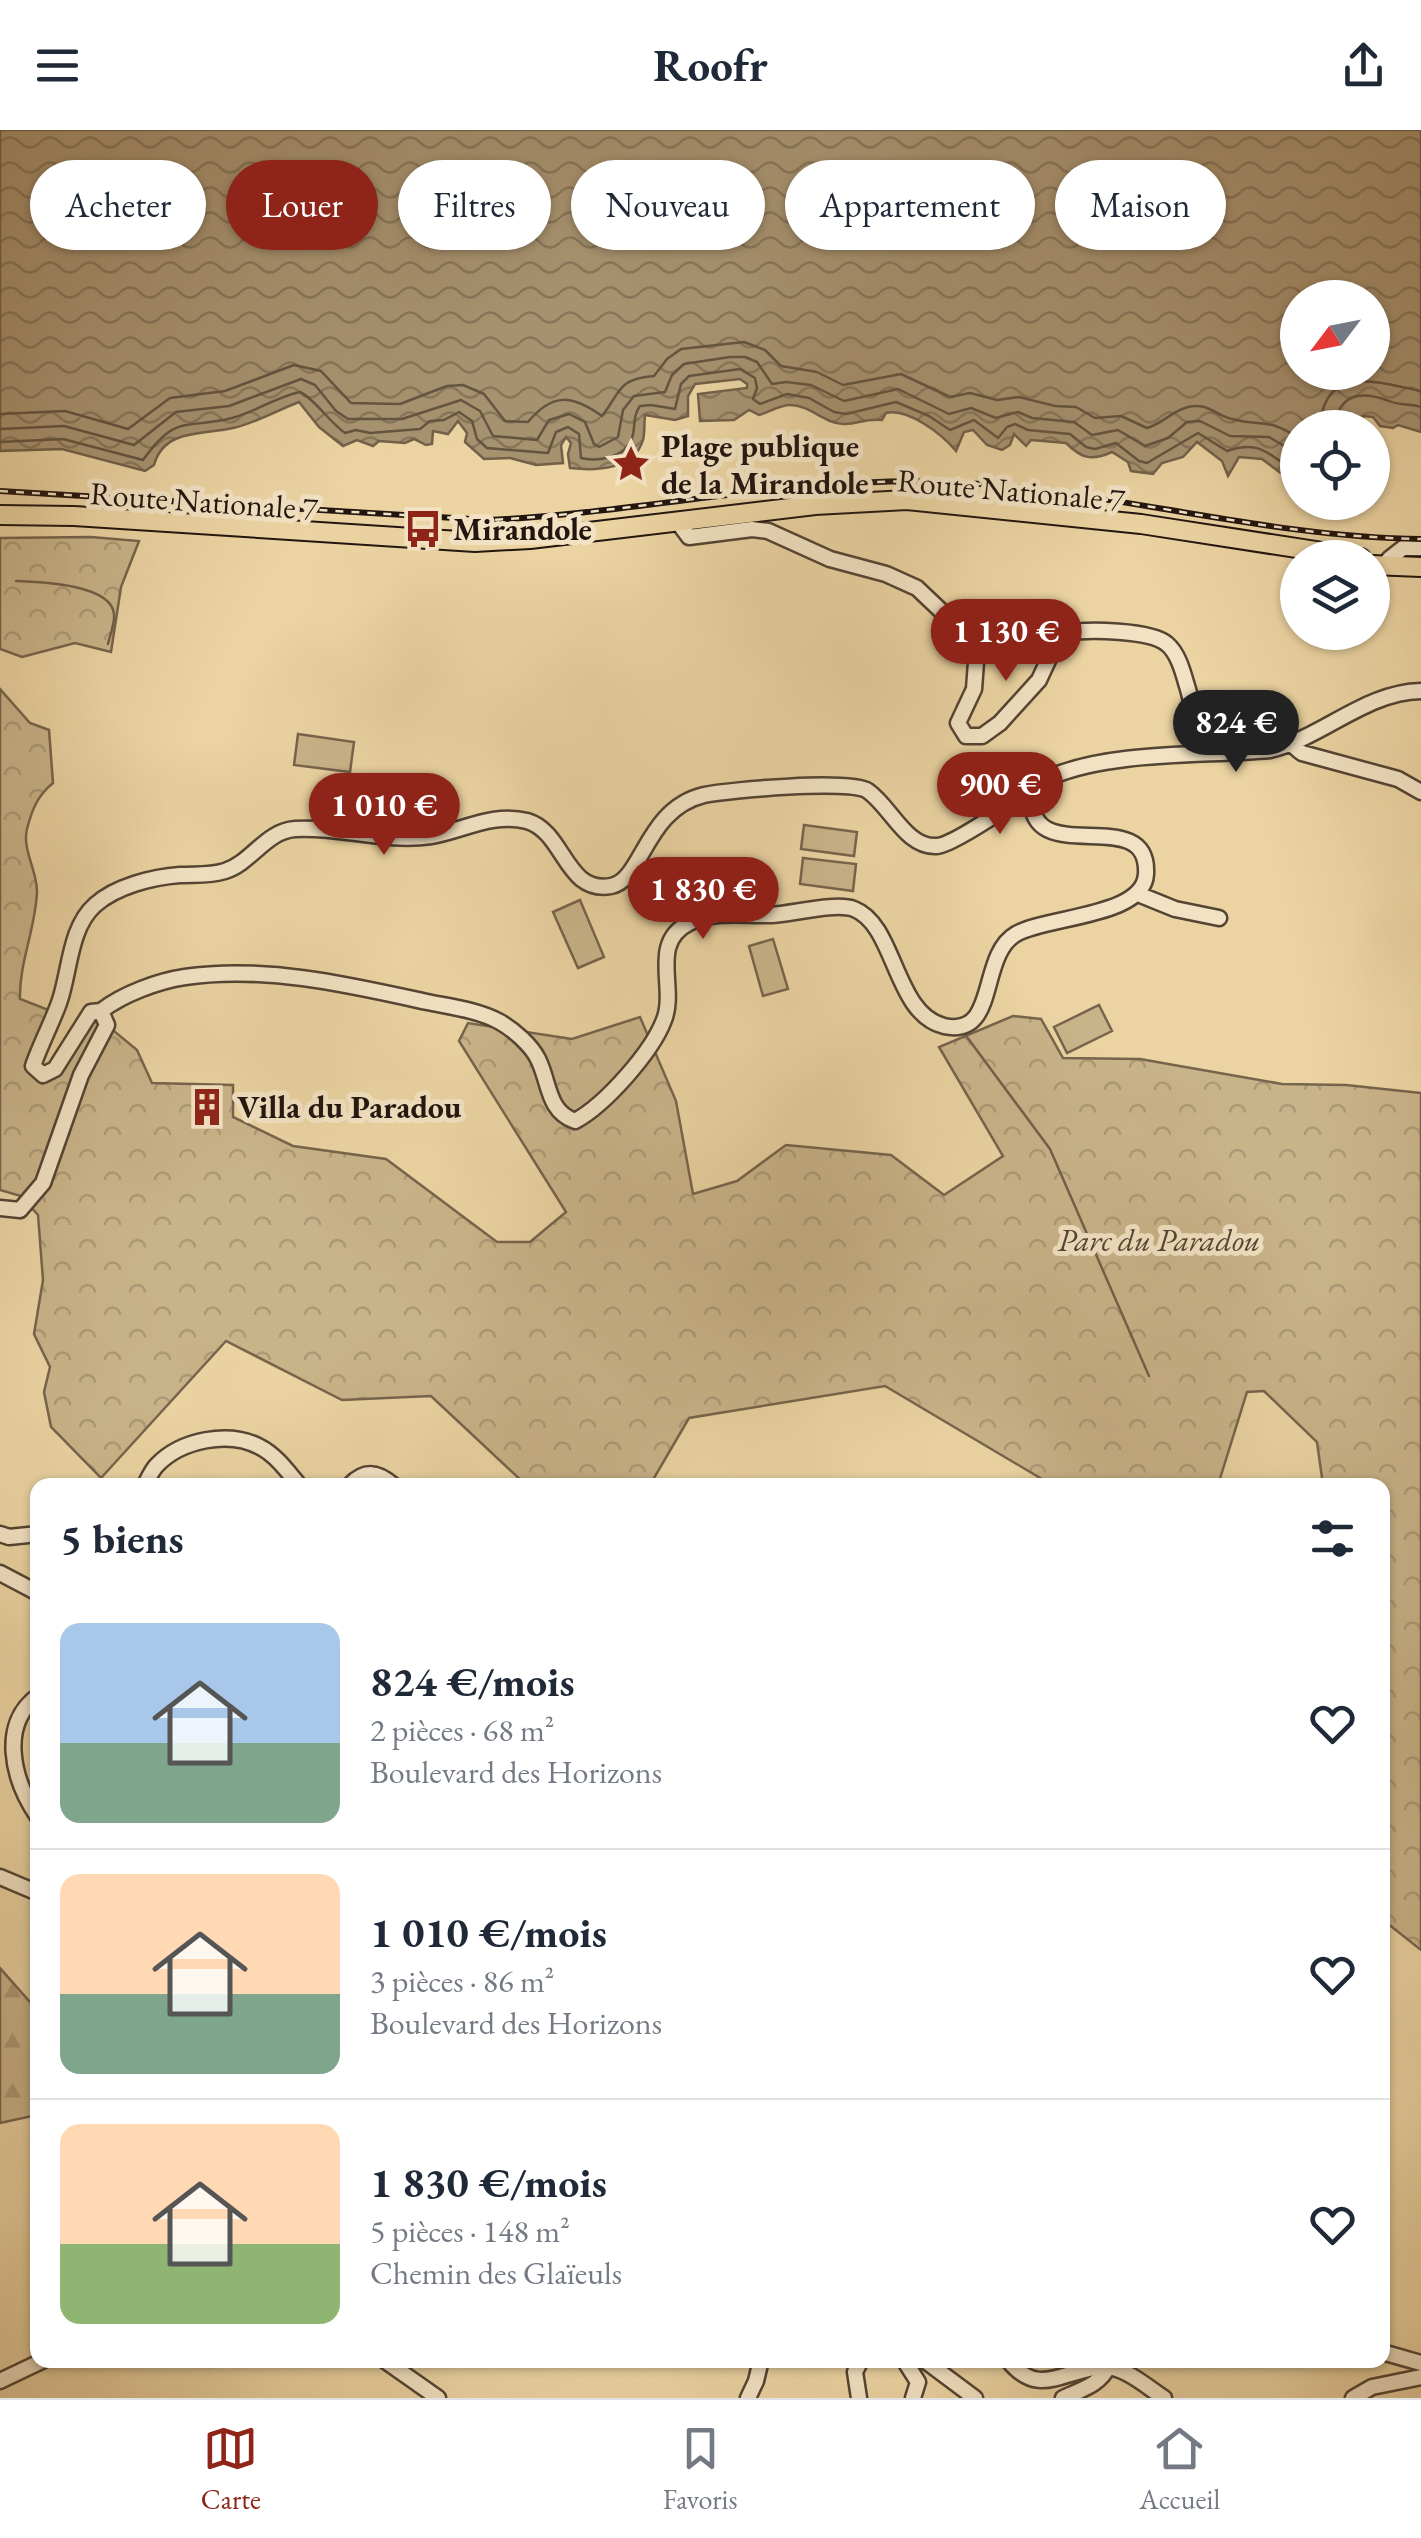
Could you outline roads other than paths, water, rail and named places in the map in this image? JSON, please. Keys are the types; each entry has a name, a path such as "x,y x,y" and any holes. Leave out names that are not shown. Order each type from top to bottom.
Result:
{"main road":[{"name":"Route Nationale 7","path":"0,518 74,516 475,542 530,539 815,504 907,500 1092,519 1280,546"},
{"name":"Route Nationale 7","path":"0,518 461,548 531,544 815,510 908,506 1052,519 1280,555"},
{"path":"1390,559 1421,564"}],"street":[{"path":"680,525 689,537 752,529 768,531 830,559 886,574 917,588 956,625 976,662 974,688 958,723 966,736 982,736 1000,723 1039,680 1058,639 1075,632 1148,635 1167,644 1180,664 1197,717 1206,724 1255,714 1267,719 1290,746 1302,753 1398,779 1421,792"},
{"path":"1390,556 1421,548"},
{"path":"1032,791 1031,808 1038,821 1053,833 1122,838 1136,846 1144,858 1146,872 1138,894 1128,902 1032,927 999,948 985,1001 976,1018 954,1026 942,1026 912,1000 868,919 842,906 800,913 722,914 689,922 674,934 666,950 665,1018 636,1064 606,1099 575,1121 562,1116 554,1106 538,1058 500,1022 360,987 266,976 212,974 170,979 111,1003 101,1011 90,1012 55,1069 42,1075 33,1066 59,1003 78,934 96,905 140,883 212,875 232,868 274,835 292,828 406,838 434,836 486,821 527,821 543,830 575,875 590,886 614,886 631,874 648,838 666,816 683,802 706,794 840,784 866,789 902,828 932,847 945,845 1047,778 1088,763 1290,746 1388,695 1421,690"},
{"path":"1138,894 1175,909 1219,918"},
{"path":"0,1208 20,1210 43,1182 81,1076 107,1025 101,1011"},
{"path":"149,1478 156,1466 178,1450 205,1440 258,1445 293,1478"},
{"path":"0,1534 30,1535"},
{"path":"0,1572 30,1589"},
{"path":"30,1700 18,1706 7,1728 16,1777 30,1802"},
{"path":"0,1878 30,1891"},
{"path":"1390,2354 1421,2363"},
{"path":"0,2381 30,2367"},
{"path":"395,2368 438,2398"},
{"path":"748,2398 759,2368"},
{"path":"857,2368 859,2398"},
{"path":"909,2368 918,2382 913,2398"},
{"path":"935,2368 976,2398"},
{"path":"1012,2368 1026,2386 1039,2390 1058,2388 1094,2368"},
{"path":"1063,2398 1094,2384 1108,2368"},
{"path":"1111,2368 1164,2398"},
{"path":"1353,2398 1372,2387 1421,2378"}],"water":[{"path":"0,130 1421,130 1421,432 1398,425 1390,428 1390,410 1280,410 1280,472 1262,459 1239,457 1228,476 1222,461 1197,442 1183,457 1162,463 1153,474 1131,471 1128,462 1112,452 1093,457 1082,455 1066,443 1031,440 1026,446 1014,434 1010,445 1002,450 987,445 973,430 964,432 956,451 924,424 895,412 886,413 882,420 843,424 790,405 759,415 749,410 734,420 700,421 698,394 747,388 740,379 695,384 688,396 688,416 675,420 645,415 644,437 638,450 623,463 602,468 570,468 571,443 566,437 561,445 563,463 536,465 510,458 484,459 465,442 467,433 458,421 448,434 433,431 432,444 414,439 405,443 379,441 373,446 357,440 343,446 319,427 299,402 242,426 176,439 166,445 154,465 145,471 62,449 0,451"}],"waterway":[{"path":"16,581 72,587 101,596 114,614 108,644"},
{"path":"964,1033 1050,1149 1149,1376"}],"railway":[{"path":"0,491 488,520 832,484 948,482 1007,486 1302,530 1421,539"}],"place":[{"name":"Plage publique de la Mirandole","path":"631,464"},
{"name":"Mirandole","path":"423,529"},
{"name":"Villa du Paradou","path":"207,1107"}],"park label":[{"name":"Parc du Paradou","path":"1159,1240"}]}
